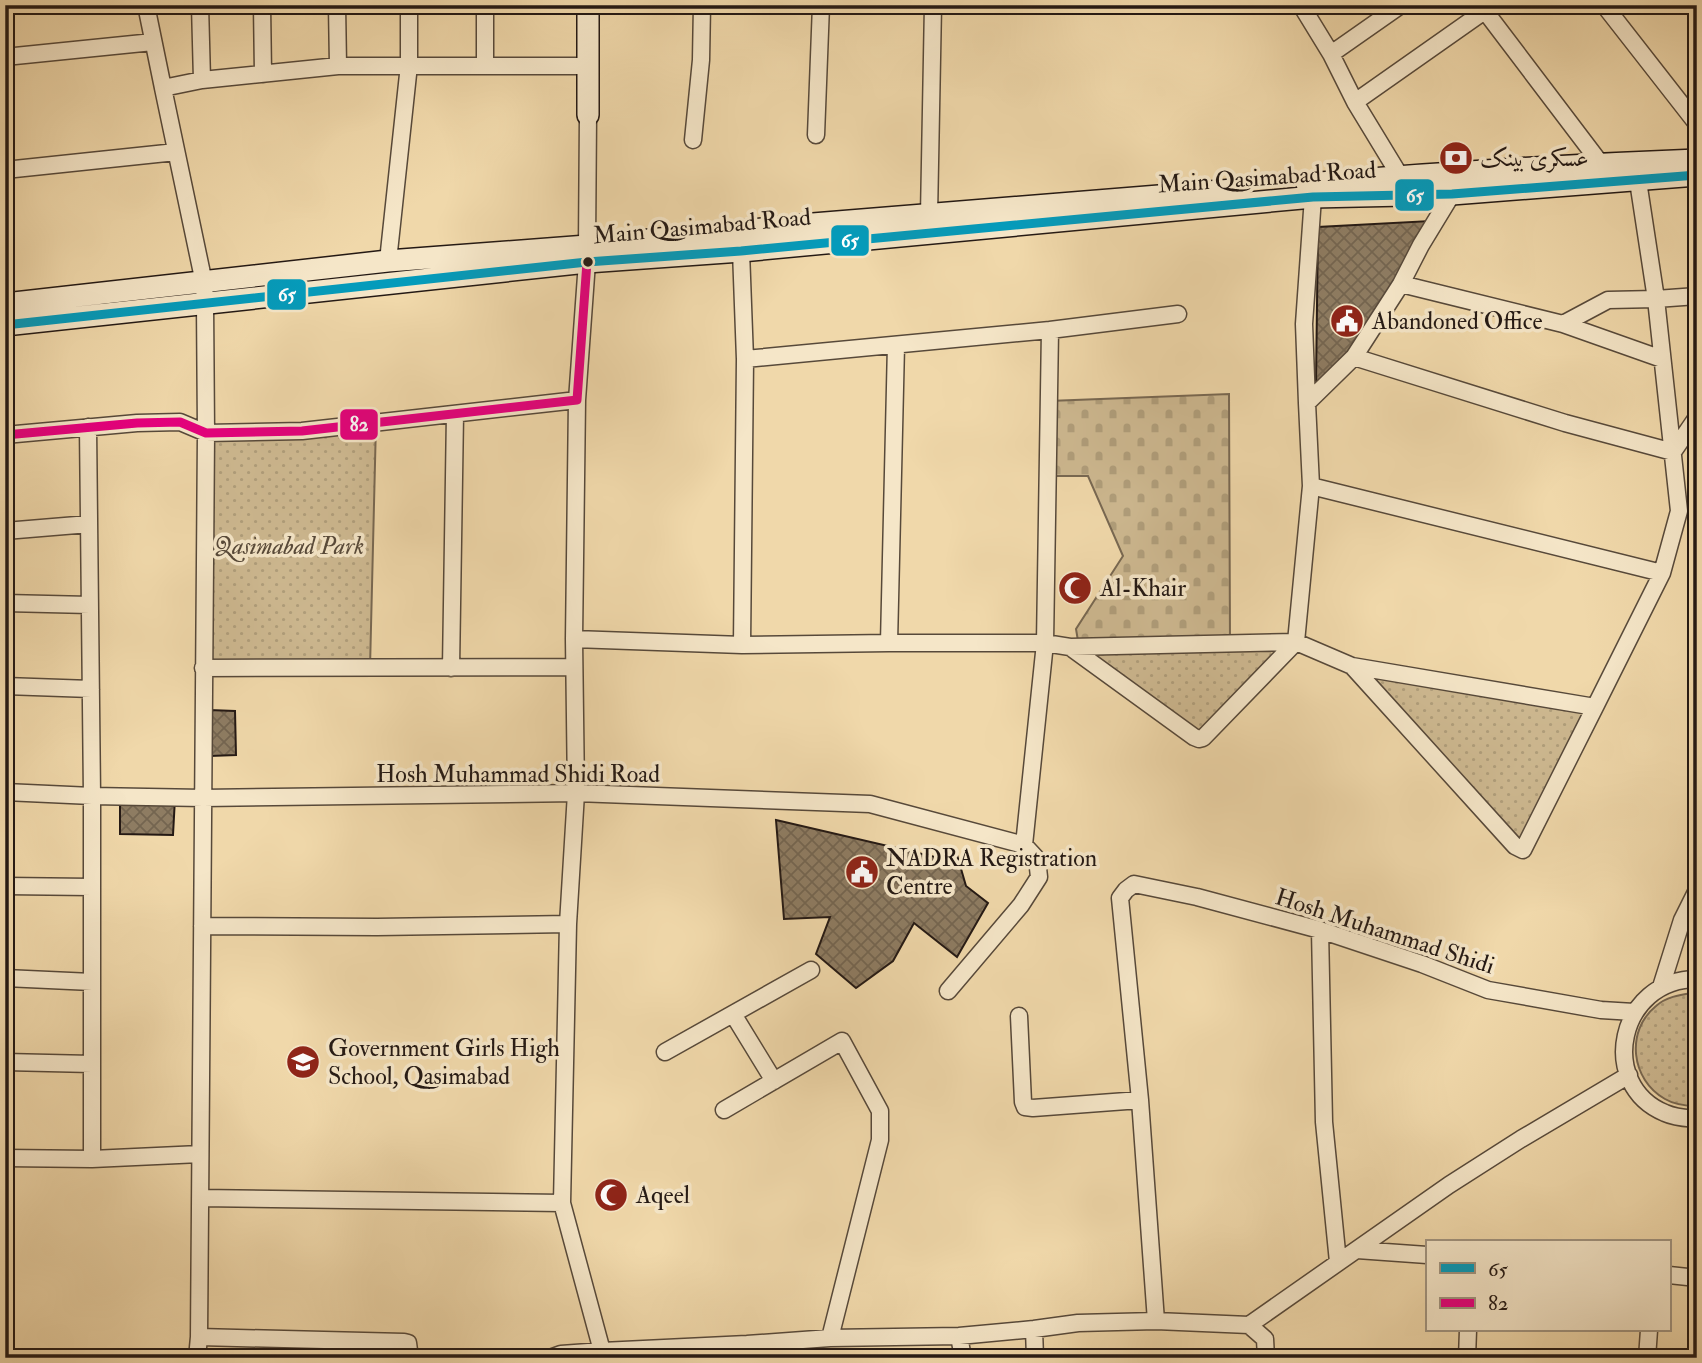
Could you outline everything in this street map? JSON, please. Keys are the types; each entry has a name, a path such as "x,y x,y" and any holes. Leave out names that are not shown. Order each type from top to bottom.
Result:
{"main road":[{"path":"588,5 588,116"},
{"name":"Main Qasimabad Road","path":"5,304 204,293 587,254 813,224 1402,185 1601,164 1697,160"},
{"name":"Main Qasimabad Road","path":"1402,185 1452,194 1697,175"},
{"name":"Main Qasimabad Road","path":"5,325 388,261 741,251 1312,190"}],"street":[{"path":"146,5 204,293 206,433 197,1358"},
{"path":"201,5 202,80"},
{"path":"262,5 262,74"},
{"path":"337,5 338,66"},
{"path":"388,261 409,65 409,5"},
{"path":"485,5 485,66"},
{"path":"693,140 701,60 702,5"},
{"path":"816,135 821,5"},
{"path":"929,215 933,5"},
{"path":"1301,5 1331,54 1402,185"},
{"path":"1331,54 1401,5"},
{"path":"1604,5 1697,124"},
{"path":"1355,102 1489,8 1601,164"},
{"path":"5,57 153,42"},
{"path":"163,88 202,80 338,66 588,66"},
{"path":"588,116 587,254 577,400 574,639 576,793 568,924 562,1203 602,1350"},
{"path":"5,170 176,152"},
{"path":"1352,666 1515,846 1523,850 1661,573 1679,511 1656,299 1638,181"},
{"path":"1070,647 1199,740 1296,642 1311,486 1304,324 1312,190"},
{"path":"1307,403 1354,357 1401,284 1452,194"},
{"path":"741,251 745,359 742,645"},
{"path":"1401,284 1563,324 1662,359"},
{"path":"1563,324 1608,300 1697,296"},
{"path":"745,359 1050,330 1178,314"},
{"path":"948,991 1021,905 1039,877 1037,859 1024,845 1045,643 1050,330"},
{"path":"889,643 895,345"},
{"path":"1354,357 1565,423 1673,452"},
{"path":"5,435 137,423 180,422 206,433 302,431 577,400"},
{"path":"452,668 455,414"},
{"path":"1673,452 1697,416"},
{"path":"88,427 92,1159"},
{"path":"1311,486 1661,573"},
{"path":"5,531 89,524"},
{"path":"5,603 90,605"},
{"path":"574,639 742,645 1045,643 1070,647 1296,642 1352,666 1595,707"},
{"path":"203,668 574,667"},
{"path":"5,686 91,690"},
{"name":"Hosh Muhammad Shidi Road","path":"5,792 203,798 576,793 870,804 1024,845"},
{"name":"Hosh Muhammad Shidi","path":"1140,1100 1120,898 1134,884 1197,897 1320,930 1488,989 1601,1010 1634,1012"},
{"path":"5,886 92,887"},
{"path":"1661,987 1682,920 1697,890"},
{"path":"202,926 568,924"},
{"path":"1320,930 1324,1122 1338,1262"},
{"path":"665,1052 811,970"},
{"path":"5,978 92,982"},
{"path":"1697,979 1683,979 1661,987 1646,998 1634,1012 1626,1032 1624,1054 1629,1075 1637,1090 1649,1103 1663,1113 1697,1119"},
{"path":"733,1014 774,1081"},
{"path":"1019,1016 1025,1107 1140,1100 1156,1321"},
{"path":"724,1110 842,1041 880,1111 880,1140 830,1338"},
{"path":"5,1062 92,1064"},
{"path":"550,1358 561,1354 602,1350 830,1338 960,1336 1078,1323 1156,1321 1249,1325 1449,1185 1629,1075"},
{"path":"5,1158 92,1159 200,1154"},
{"path":"200,1198 562,1203"},
{"path":"1357,1250 1426,1255"},
{"path":"1670,1275 1697,1278"},
{"path":"1249,1325 1265,1339 1266,1358"},
{"path":"1034,1329 1035,1358"},
{"path":"1467,1358 1468,1332"},
{"path":"1647,1358 1649,1332"},
{"path":"960,1336 963,1358"},
{"path":"199,1337 404,1342 408,1343 410,1358"}],"green space":[{"path":"1229,394 1230,643 1079,647 1076,629 1123,556 1088,476 1047,476 1049,401"},
{"name":"Qasimabad Park","path":"376,423 370,668 203,668 206,433"},
{"path":"1296,642 1203,738 1070,647"},
{"path":"1352,666 1595,707 1523,850"},
{"path":"1697,993 1697,1106 1673,1103 1654,1091 1639,1068 1636,1055 1636,1041 1646,1016 1664,1000"}],"building":[{"name":"Abandoned Office","path":"1430,221 1354,357 1316,383 1318,227"},
{"path":"209,710 235,711 236,755 210,756"},
{"path":"175,798 173,835 120,834 120,799"},
{"path":"776,820 948,860 957,855 966,886 988,903 957,957 914,923 893,961 856,988 816,954 830,917 784,919"}],"transit line":[{"name":"65","path":"5,325 587,262 741,251 1313,197 1452,194 1697,175"},
{"name":"82","path":"5,435 137,423 180,422 206,433 302,431 577,400 587,262"}],"place":[{"name":"عسکری بینک","path":"1456,158"},
{"name":"Abandoned Office","path":"1347,321"},
{"name":"Al-Khair","path":"1075,588"},
{"name":"NADRA Registration Centre","path":"862,872"},
{"name":"Government Girls High School, Qasimabad","path":"303,1062"},
{"name":"Aqeel","path":"611,1195"}]}
